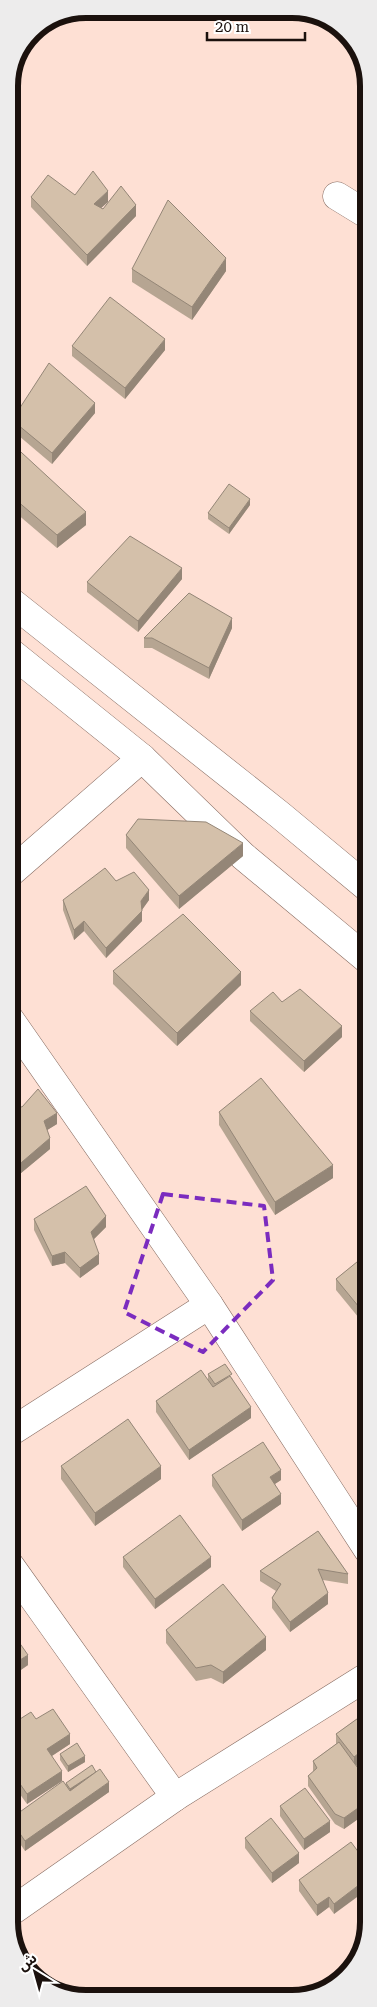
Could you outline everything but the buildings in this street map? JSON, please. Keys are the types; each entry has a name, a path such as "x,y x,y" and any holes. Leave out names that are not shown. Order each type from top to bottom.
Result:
{"street":[{"path":"337,196 360,210"},
{"path":"18,607 280,815 360,881"},
{"path":"18,658 142,758 243,856 360,953"},
{"path":"18,867 142,758"},
{"path":"17,1030 209,1305 360,1538"},
{"path":"17,1428 209,1305"},
{"path":"17,1575 175,1797"},
{"path":"17,1907 175,1797 360,1681"}],"highlighted area":[{"path":"163,1194 264,1206 273,1280 203,1352 124,1312"}]}
